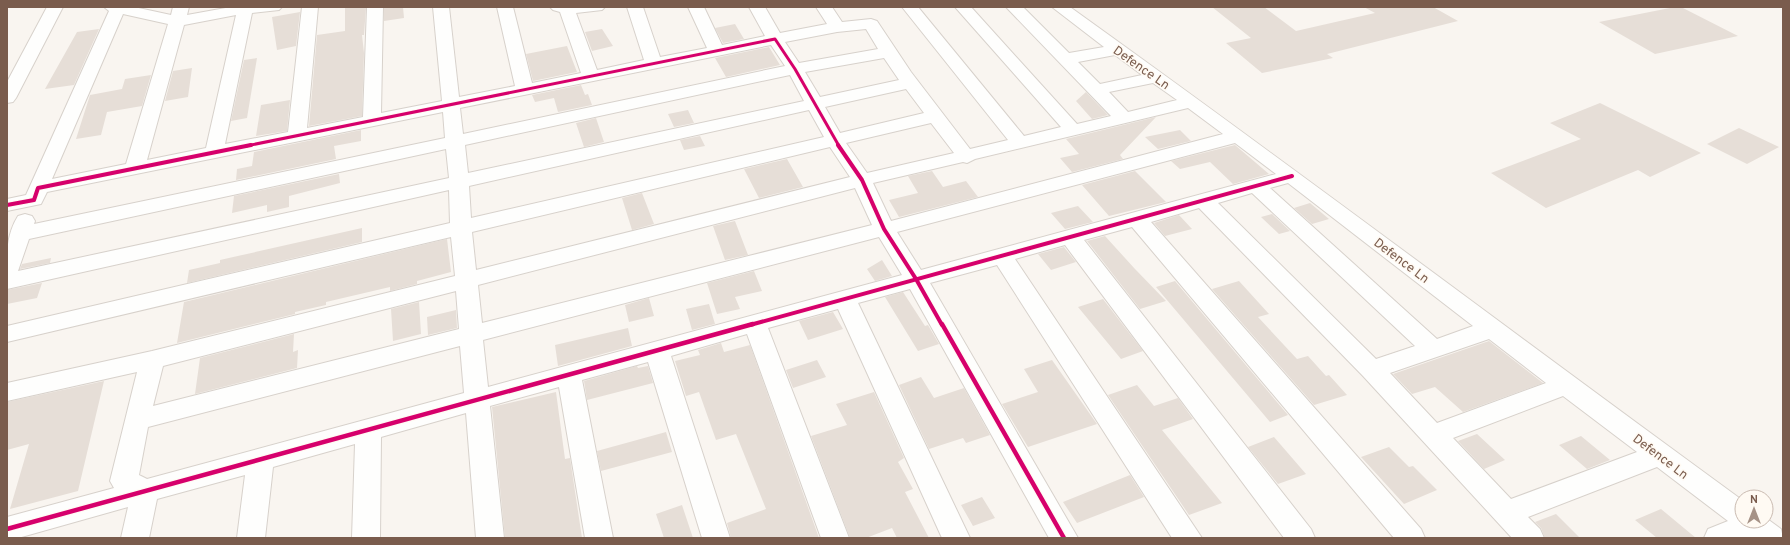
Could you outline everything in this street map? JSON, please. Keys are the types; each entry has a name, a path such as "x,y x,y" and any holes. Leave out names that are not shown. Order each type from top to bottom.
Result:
{"street":[{"path":"7,98 55,7"},
{"path":"7,272 36,194 116,8 179,14 274,7"},
{"path":"297,136 310,7"},
{"path":"372,121 375,7"},
{"path":"441,7 459,181 461,227 490,538"},
{"path":"505,7 524,88"},
{"path":"590,75 563,8 597,7"},
{"path":"634,7 653,63"},
{"path":"696,7 716,50"},
{"path":"757,7 775,39 795,69 835,140 862,180 884,229 916,280 1064,538"},
{"path":"824,7 837,28"},
{"path":"910,7 1020,142"},
{"path":"963,7 1073,130"},
{"path":"1014,7 1034,29 1126,119"},
{"name":"Defence Ln","path":"1060,7 1292,176 1734,511"},
{"path":"214,153 246,8"},
{"path":"135,168 179,14"},
{"path":"1034,29 1077,20"},
{"path":"7,205 36,194 135,168 716,50 837,28 871,24 887,52 909,83 967,157"},
{"path":"1066,59 1118,49"},
{"path":"20,234 454,143 795,69 887,52"},
{"path":"1096,90 1156,77"},
{"path":"7,280 909,83"},
{"path":"7,392 152,360 862,180 967,157 1020,142 1126,119 1192,102"},
{"path":"7,334 936,116"},
{"path":"137,420 471,333 884,229 1238,136"},
{"path":"16,531 146,491 1292,176"},
{"path":"1256,186 1432,348"},
{"path":"1204,200 1372,370 1530,538"},
{"path":"1137,219 1411,538"},
{"path":"1070,237 1301,538"},
{"path":"1002,256 1188,538"},
{"path":"845,299 956,538"},
{"path":"755,324 835,538"},
{"path":"1372,370 1432,348 1492,329"},
{"path":"657,351 716,538"},
{"path":"146,491 124,481 152,360"},
{"path":"569,375 600,538"},
{"path":"1433,435 1566,385"},
{"path":"366,538 368,430"},
{"path":"1506,513 1659,455"},
{"path":"251,538 260,460"},
{"path":"135,538 146,491"},
{"path":"1718,538 1742,529"}],"building":[{"path":"345,7 366,7 364,35 362,35 364,53 362,116 309,126 317,35 345,31"},
{"path":"384,7 403,7 404,18 384,21"},
{"path":"1212,7 1264,7 1296,31 1375,13 1364,7 1433,7 1458,21 1327,54 1333,58 1262,73 1226,43 1251,38"},
{"path":"1681,7 1738,36 1655,54 1599,22"},
{"path":"300,12 296,46 277,50 272,17"},
{"path":"735,24 744,39 723,43 715,28"},
{"path":"99,29 74,85 45,89 77,32"},
{"path":"602,29 613,46 592,51 585,32"},
{"path":"567,46 577,72 533,81 526,54"},
{"path":"769,47 780,65 726,77 715,58"},
{"path":"257,58 247,118 231,121 244,60"},
{"path":"192,68 188,97 165,101 173,71"},
{"path":"151,75 142,106 107,112 101,135 76,139 90,95 122,89 125,79"},
{"path":"581,85 585,95 588,94 592,105 558,112 554,98 535,102 532,95"},
{"path":"1086,92 1108,115 1092,119 1076,101"},
{"path":"290,100 287,131 256,136 261,105"},
{"path":"1600,103 1701,153 1650,177 1638,170 1546,208 1491,173 1581,139 1550,123"},
{"path":"688,110 694,123 674,127 668,114"},
{"path":"1156,117 1120,155 1123,159 1072,172 1060,158 1079,154 1066,139"},
{"path":"596,118 604,142 584,147 576,123"},
{"path":"1739,128 1779,147 1747,164 1707,144"},
{"path":"361,130 361,141 334,146 336,159 236,180 237,169 252,166 254,152"},
{"path":"1180,130 1191,141 1158,149 1145,137"},
{"path":"700,136 705,146 684,150 680,140"},
{"path":"1235,145 1269,174 1233,184 1210,162 1180,169 1171,161"},
{"path":"787,159 803,187 759,198 744,169"},
{"path":"932,171 943,187 966,181 978,197 899,217 889,200 918,193 908,176"},
{"path":"1135,171 1166,202 1109,216 1082,185"},
{"path":"339,174 340,183 289,196 289,207 267,212 267,205 232,213 234,196"},
{"path":"642,193 654,224 632,230 622,198"},
{"path":"1310,203 1329,219 1312,224 1294,208"},
{"path":"1078,206 1093,222 1065,229 1051,213"},
{"path":"1272,214 1290,231 1279,234 1261,217"},
{"path":"1179,215 1192,229 1165,236 1154,223"},
{"path":"735,221 748,255 725,260 713,226"},
{"path":"362,228 362,242 187,283 189,270 220,263 220,260"},
{"path":"1105,236 1166,301 1140,309 1087,241"},
{"path":"447,239 451,272 417,281 417,284 390,291 390,287 326,302 326,305 295,312 295,314 177,343 184,302"},
{"path":"1064,247 1076,262 1051,270 1038,254"},
{"path":"51,258 50,263 20,269 22,264"},
{"path":"882,260 892,276 875,281 867,269"},
{"path":"754,271 762,291 735,297 740,309 717,314 707,283"},
{"path":"1175,281 1288,415 1270,422 1156,287"},
{"path":"1239,281 1269,314 1258,317 1297,359 1308,356 1326,376 1329,375 1347,395 1314,405 1212,289"},
{"path":"42,283 37,298 7,304 7,290"},
{"path":"903,292 925,326 928,325 939,344 918,351 885,297"},
{"path":"649,298 654,316 629,322 625,305"},
{"path":"1103,299 1143,351 1121,359 1078,307"},
{"path":"419,302 421,334 393,341 391,309"},
{"path":"709,304 715,324 692,330 686,309"},
{"path":"456,310 457,328 428,335 427,317"},
{"path":"833,312 843,329 808,340 799,321"},
{"path":"628,328 632,346 558,366 555,345"},
{"path":"294,334 293,352 298,350 297,368 195,394 200,358"},
{"path":"1489,341 1543,383 1463,412 1435,387 1412,394 1393,374"},
{"path":"721,343 724,352 750,345 819,538 731,538 727,523 766,509 736,434 716,440 699,392 686,396 675,361 700,355 698,350"},
{"path":"817,360 826,377 793,388 786,370"},
{"path":"1052,360 1097,424 1028,447 1002,404 1038,392 1024,369"},
{"path":"637,366 638,368 648,366 653,383 587,400 584,381"},
{"path":"921,377 934,398 964,388 990,435 966,443 963,438 929,449 899,385"},
{"path":"104,381 78,491 10,509 29,444 7,450 7,402"},
{"path":"1137,385 1154,406 1178,398 1193,419 1162,430 1222,503 1189,515 1108,395"},
{"path":"556,392 565,459 570,458 582,538 505,538 492,407"},
{"path":"874,392 904,458 898,462 913,489 905,492 929,538 897,538 892,528 866,538 850,538 811,436 847,425 836,404"},
{"path":"666,432 672,452 601,471 597,451"},
{"path":"1477,434 1505,460 1484,469 1458,441"},
{"path":"1581,436 1610,460 1587,469 1559,445"},
{"path":"1274,437 1306,474 1278,484 1248,447"},
{"path":"1389,447 1409,467 1413,466 1437,490 1404,504 1361,457"},
{"path":"1130,475 1144,497 1077,523 1063,502"},
{"path":"982,497 995,518 973,526 961,505"},
{"path":"682,505 693,538 664,538 656,514"},
{"path":"1661,509 1696,538 1657,538 1635,520"},
{"path":"1556,514 1580,538 1545,538 1541,528 1535,522"}],"cycle path":[{"path":"7,205 34,200 38,188 775,39 795,69 835,140 862,180 884,229 916,279 1064,538"},
{"path":"7,529 1292,176"}]}
